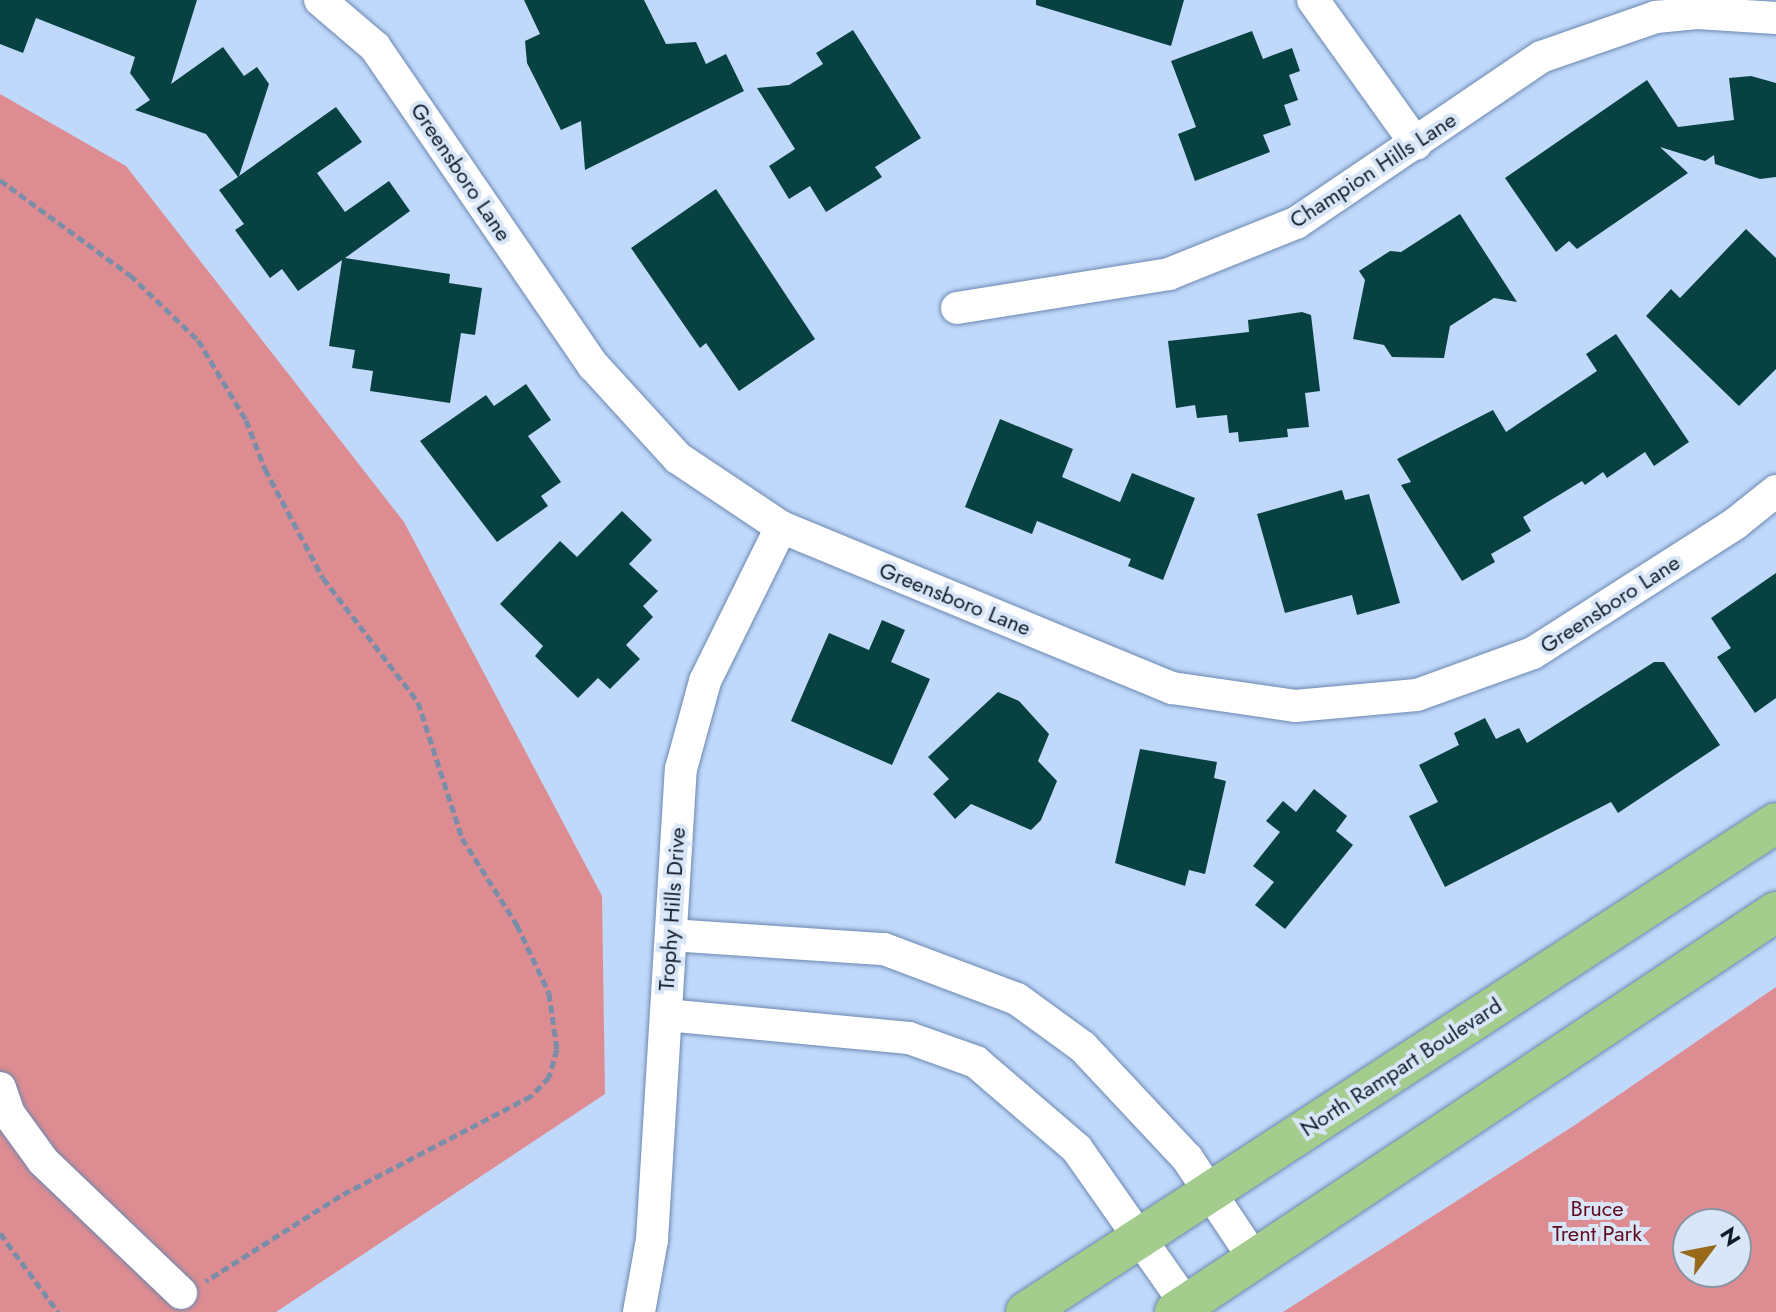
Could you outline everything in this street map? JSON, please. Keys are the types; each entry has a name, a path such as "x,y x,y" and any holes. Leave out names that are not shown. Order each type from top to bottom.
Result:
{"main road":[{"name":"North Rampart Boulevard","path":"1026,1312 1776,823"},
{"path":"1180,1308 1776,912"}],"street":[{"name":"Greensboro Lane","path":"320,0 375,47 593,365 678,458 781,527 1172,688 1295,706 1417,695 1533,653 1736,523 1776,491"},
{"path":"1313,0 1416,144"},
{"name":"Champion Hills Lane","path":"957,308 1169,274 1296,223 1541,57 1656,17 1697,13 1776,18"},
{"name":"Trophy Hills Drive","path":"639,1312 652,1240 681,769 705,681 781,527"},
{"path":"671,935 884,949 1017,999 1083,1047 1187,1158 1253,1257"},
{"path":"666,1015 909,1038 976,1062 1077,1149 1139,1236 1180,1308"},
{"path":"0,1088 9,1114 43,1161 181,1293"}],"path":[{"path":"0,180 130,275 198,340 246,420 265,469 323,578 418,702 462,838 517,925 549,993 557,1049 549,1077 531,1096 340,1196 181,1293"},
{"path":"0,1233 58,1312"}],"green space":[{"path":"0,94 126,166 404,522 602,896 605,1094 276,1312 0,1312"},
{"name":"Bruce Trent Park","path":"1776,987 1776,1312 1283,1312 1575,1125"}],"building":[{"path":"0,0 197,0 171,84 223,47 244,76 257,67 269,84 239,176 336,107 362,142 317,173 345,212 389,181 410,211 345,258 450,274 449,283 482,288 475,335 461,333 450,403 370,391 373,371 352,368 355,350 329,346 342,260 298,291 282,269 270,278 235,230 244,224 219,190 238,177 206,134 135,110 150,100 130,73 135,57 36,18 23,53 0,44"},
{"path":"524,0 644,0 666,44 696,42 706,64 726,54 744,91 585,170 581,121 561,130 527,63 525,41 540,34"},
{"path":"1036,0 1184,0 1171,46 1036,5"},
{"path":"853,30 921,138 875,167 882,177 826,212 810,186 789,199 769,166 795,149 757,88 789,85 823,64 816,53"},
{"path":"1252,31 1263,59 1292,48 1300,71 1289,75 1298,100 1284,105 1291,125 1263,135 1270,152 1195,181 1178,134 1196,127 1171,61"},
{"path":"1751,76 1776,83 1776,177 1760,179 1715,164 1714,155 1705,161 1660,147 1688,173 1577,249 1569,241 1556,252 1505,178 1647,80 1678,127 1734,120 1729,78"},
{"path":"716,189 815,339 739,391 706,343 700,348 631,248"},
{"path":"1460,214 1517,302 1494,298 1450,326 1444,358 1392,357 1384,345 1353,339 1365,280 1359,271 1390,251 1401,252"},
{"path":"1746,229 1776,258 1776,369 1739,406 1646,316 1671,289 1680,298"},
{"path":"1302,312 1311,315 1320,391 1305,393 1309,427 1287,429 1288,437 1239,442 1238,432 1229,433 1227,415 1197,418 1195,405 1176,408 1168,341 1249,332 1248,320"},
{"path":"1616,334 1689,442 1654,466 1645,452 1607,478 1603,472 1585,485 1582,481 1523,517 1531,531 1491,554 1495,562 1462,581 1401,485 1411,482 1397,459 1493,410 1506,432 1597,371 1586,354"},
{"path":"526,384 551,420 528,436 561,482 541,496 548,506 497,542 420,441 486,395 494,406"},
{"path":"1000,419 1073,449 1062,477 1120,502 1132,473 1195,498 1163,580 1128,566 1131,559 1037,521 1032,534 965,507"},
{"path":"1342,490 1345,500 1369,494 1400,603 1357,615 1352,595 1285,613 1257,514"},
{"path":"622,511 652,540 629,564 658,591 643,606 653,617 626,645 640,659 610,689 598,678 578,698 535,656 543,646 500,604 560,541 577,557"},
{"path":"1776,573 1776,698 1755,713 1717,657 1731,648 1711,618"},
{"path":"882,620 905,630 891,662 930,679 892,765 791,721 829,633 869,650"},
{"path":"1654,662 1664,662 1720,745 1618,813 1611,802 1445,887 1409,816 1438,802 1419,765 1459,745 1454,733 1485,718 1496,739 1519,728 1527,743"},
{"path":"998,692 1019,701 1049,734 1038,761 1057,781 1041,820 1031,830 971,804 955,819 933,794 949,779 928,757"},
{"path":"1140,749 1217,762 1214,778 1226,781 1205,874 1189,870 1185,886 1115,863"},
{"path":"1314,789 1347,816 1336,831 1353,845 1285,929 1255,905 1274,882 1253,866 1280,832 1266,821 1283,801 1296,812"}]}
